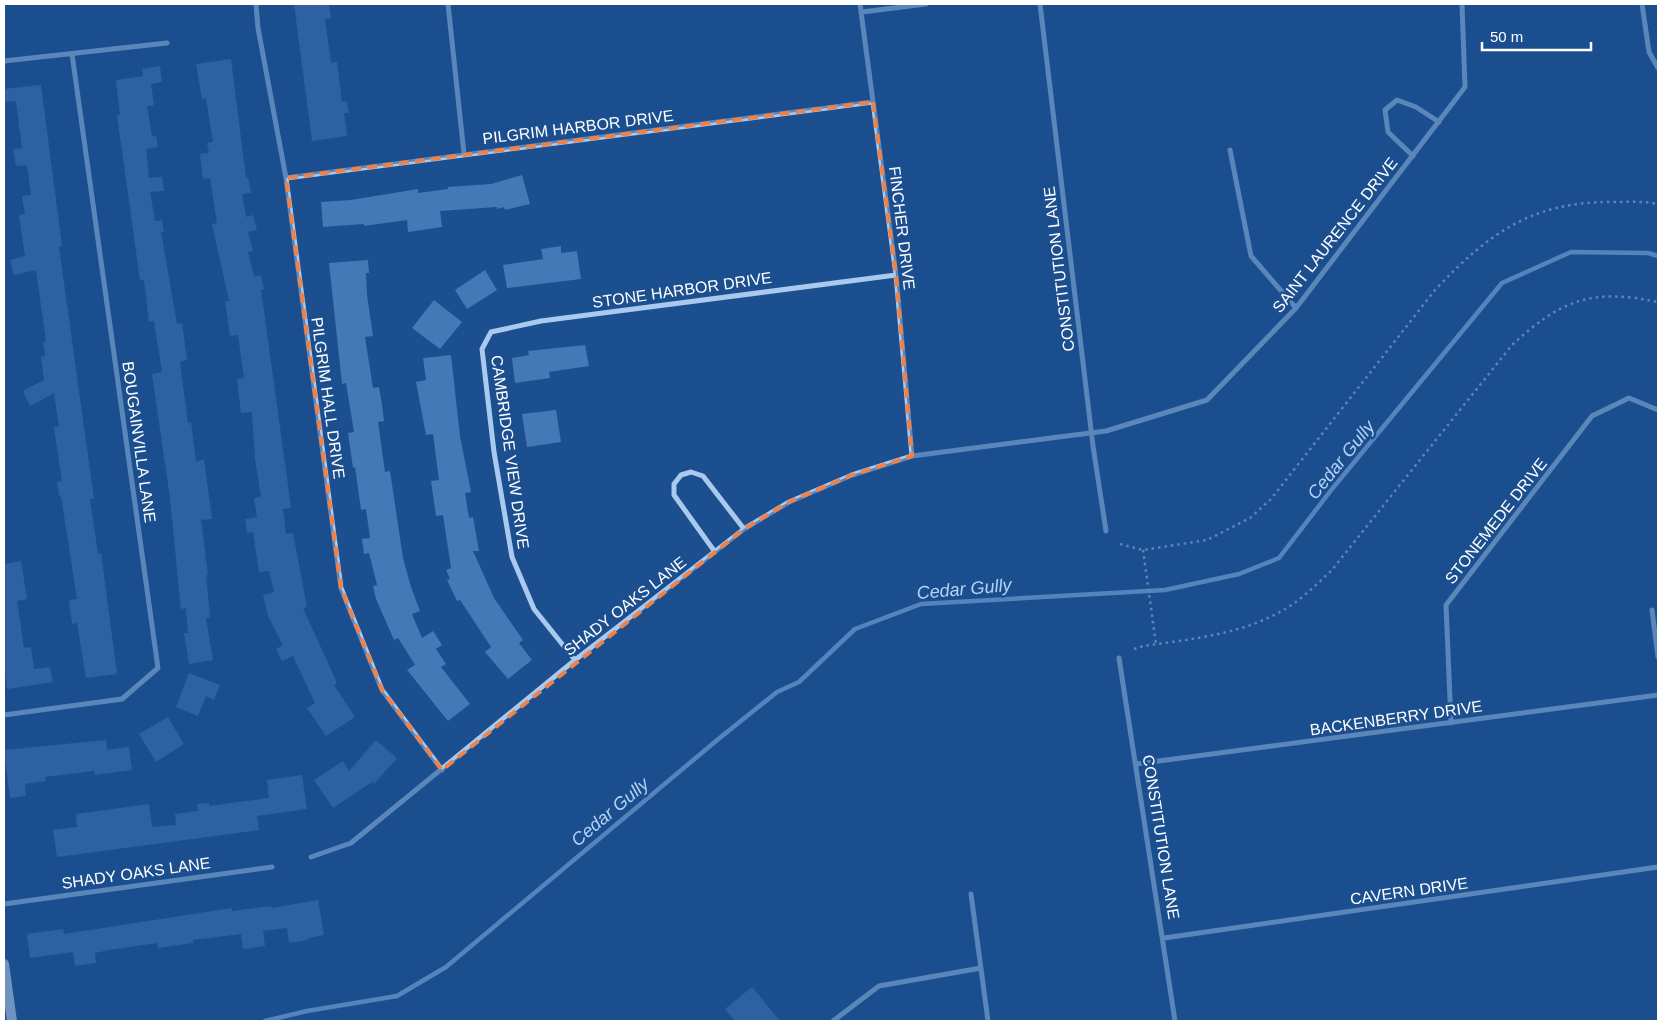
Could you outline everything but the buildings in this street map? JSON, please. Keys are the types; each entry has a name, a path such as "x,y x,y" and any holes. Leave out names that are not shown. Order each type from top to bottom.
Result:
{"main road":[{"path":"4,964 12,1021"}],"street":[{"name":"PILGRIM HALL DRIVE","path":"256,4 258,28 286,178 341,588 382,690 442,770"},
{"path":"448,4 464,154"},
{"name":"FINCHER DRIVE","path":"860,4 896,275 912,456"},
{"path":"862,12 926,4"},
{"name":"CONSTITUTION LANE","path":"1040,4 1092,433 1106,531"},
{"name":"SAINT LAURENCE DRIVE","path":"992,446 1079,433 1106,431 1207,400 1296,308 1465,87 1462,4"},
{"path":"1642,4 1649,52 1658,68"},
{"path":"4,61 167,43"},
{"name":"BOUGAINVILLA LANE","path":"4,715 122,699 158,668 72,54"},
{"path":"1413,156 1388,132 1385,110 1397,100 1416,107 1439,122"},
{"name":"PILGRIM HARBOR DRIVE","path":"286,178 873,102"},
{"path":"1230,150 1251,256 1296,308"},
{"name":"STONE HARBOR DRIVE","path":"482,349 491,332 541,322 896,275"},
{"name":"CAMBRIDGE VIEW DRIVE","path":"482,349 494,452 512,557 534,609 575,660"},
{"name":"STONEMEDE DRIVE","path":"1450,723 1446,605 1592,416 1629,398 1658,410"},
{"name":"SHADY OAKS LANE","path":"311,858 351,842 442,770 575,660 744,530 789,502 843,479 912,456 992,446"},
{"path":"715,552 674,495 674,484 681,475 691,472 703,476 744,530"},
{"path":"1652,610 1658,657"},
{"name":"CONSTITUTION LANE","path":"1119,658 1164,938 1175,1021"},
{"name":"BACKENBERRY DRIVE","path":"1136,764 1658,695"},
{"name":"SHADY OAKS LANE","path":"4,904 272,867"},
{"name":"CAVERN DRIVE","path":"1164,938 1658,868"},
{"path":"971,894 988,1021"},
{"path":"833,1021 878,986 981,968"}],"path":[{"path":"1120,544 1137,550 1143,550 1207,540 1250,518 1271,499 1435,290 1462,261 1518,221 1546,209 1588,202 1658,204"},
{"path":"1134,650 1156,644 1213,635 1262,620 1290,605 1311,589 1331,571 1512,345 1534,325 1556,309 1580,299 1633,297 1658,302"},
{"path":"1143,550 1156,644"}],"highlighted area":[{"path":"873,102 896,275 912,456 852,475 789,502 744,529 442,770 382,690 341,588 286,178"}],"waterway":[{"name":"Cedar Gully","path":"265,1021 307,1011 397,996 446,967 716,741 777,692 799,682 855,629 921,604 1165,590 1239,574 1279,558 1332,489 1502,283 1571,252 1648,253 1658,256"}]}
